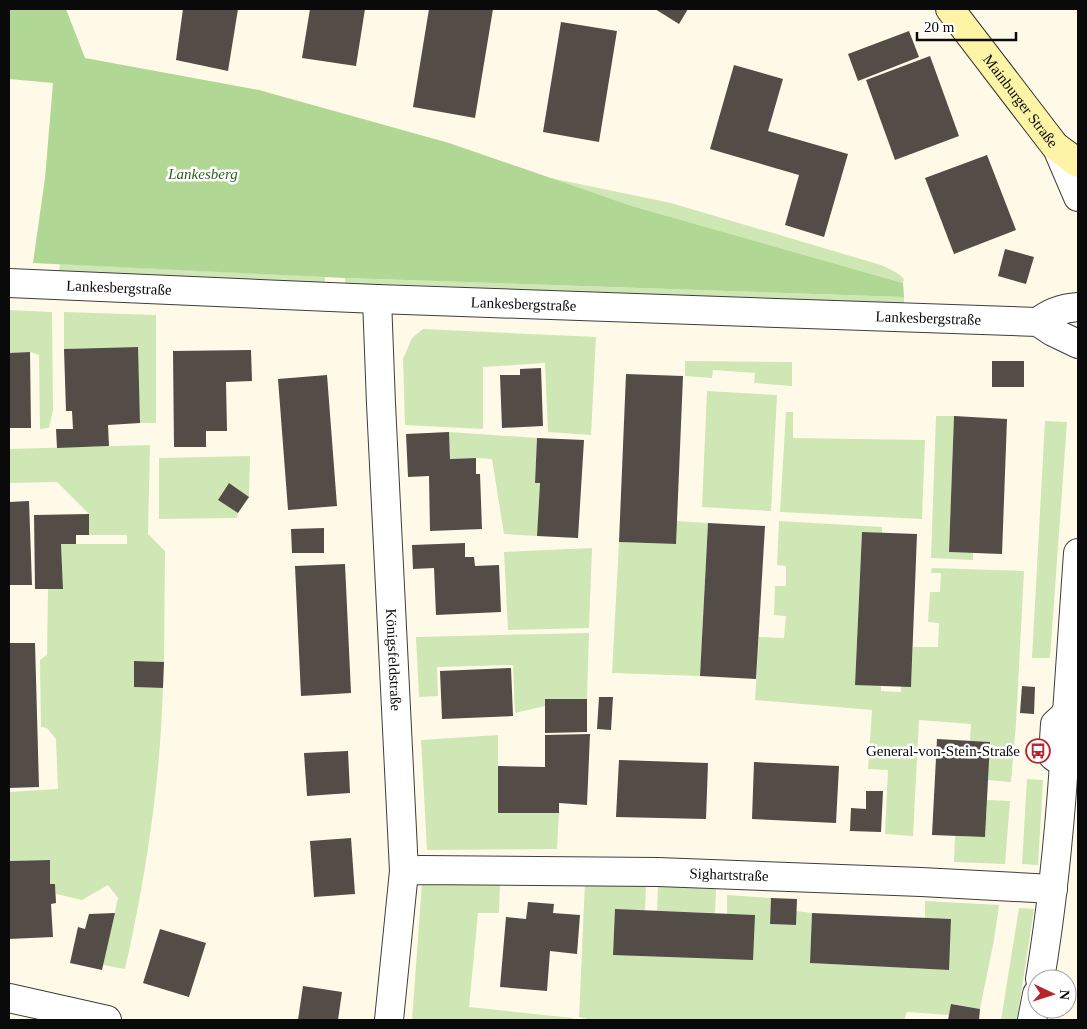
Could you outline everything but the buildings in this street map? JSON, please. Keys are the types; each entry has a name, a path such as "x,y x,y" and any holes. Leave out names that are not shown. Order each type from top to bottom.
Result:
{"main road":[{"name":"Mainburger Straße","path":"950,9 1068,156"}],"street":[{"path":"1068,156 1078,197"},
{"name":"Lankesbergstraße","path":"9,283 378,299 1038,322 1053,332 1078,344"},
{"name":"Königsfeldstraße","path":"378,299 404,871 389,1020"},
{"name":"Lankesbergstraße","path":"1038,322 1047,314 1078,307"},
{"path":"1041,969 1053,889 1064,764 1076,757 1078,726 1067,713 1078,554"},
{"name":"Sighartstraße","path":"404,871 658,872 1053,889"},
{"path":"9,998 107,1020"}],"green space":[{"name":"Lankesberg","path":"9,9 66,9 85,58 259,90 449,143 632,206 903,283 904,297 345,278 33,263 45,178 53,83 9,79"},
{"path":"550,178 671,203 881,265 902,277 904,279 903,283 632,206"},
{"path":"60,264 325,277 325,287 290,285 282,280 96,273 58,276"},
{"path":"345,278 904,297 904,303 380,284 374,289 345,288"},
{"path":"9,310 52,312 53,410 49,428 40,429 39,355 30,352 9,353"},
{"path":"64,312 156,315 156,423 140,423 137,347 64,349"},
{"path":"423,329 596,337 591,435 548,432 545,363 483,367 483,429 405,425 403,359 412,338"},
{"path":"685,361 792,362 792,386 754,383 755,373 713,370 712,378 685,376"},
{"path":"707,391 777,395 771,511 702,507"},
{"path":"786,412 793,412 793,438 925,440 922,519 780,512"},
{"path":"936,416 954,416 949,552 973,553 973,560 931,558"},
{"path":"1045,421 1067,422 1050,658 1032,658"},
{"path":"449,432 537,438 535,483 540,483 537,536 504,534 492,459 450,459"},
{"path":"150,445 148,534 165,551 164,662 135,661 134,687 163,688 159,759 151,830 125,969 103,965 118,898 108,885 82,900 56,894 55,884 50,884 50,860 9,861 9,792 58,789 56,739 47,728 41,727 40,660 47,655 48,589 63,588 61,544 127,544 127,535 89,535 89,514 57,482 9,483 9,449"},
{"path":"250,456 249,497 229,483 218,500 238,513 237,518 159,519 159,458"},
{"path":"676,521 708,523 700,676 612,673 619,542 675,544"},
{"path":"779,521 882,527 882,533 862,532 855,684 881,686 881,691 901,692 901,686 911,686 913,647 938,647 939,623 928,622 930,592 940,592 941,573 931,573 932,568 1024,571 1011,782 987,780 990,742 970,741 971,724 919,720 913,836 885,834 888,770 868,769 872,710 755,700 759,637 784,638 786,616 774,615 775,586 786,586 786,566 777,565"},
{"path":"592,548 589,628 508,630 504,552"},
{"path":"589,633 587,699 545,699 545,706 515,713 513,665 437,667 438,696 419,697 416,637"},
{"path":"498,735 498,813 559,813 557,849 427,850 421,740"},
{"path":"1027,779 1043,780 1038,865 1022,864"},
{"path":"987,800 1010,801 1005,864 954,862 955,836 985,837"},
{"path":"585,882 646,885 645,910 615,910 613,955 755,915 727,914 727,895 771,898 770,924 795,925 796,911 812,913 810,963 948,970 951,920 925,918 925,901 999,905 980,1009 952,1004 949,1015 907,1012 904,1020 591,1020 579,1017"},
{"path":"422,883 500,883 499,913 478,913 469,1007 573,1018 572,1020 412,1020"},
{"path":"658,886 716,889 715,913 657,911"},
{"path":"1019,908 1034,909 1017,1020 1001,1020"}],"place":[{"name":"General-von-Stein-Straße","path":"1038,751"}]}
